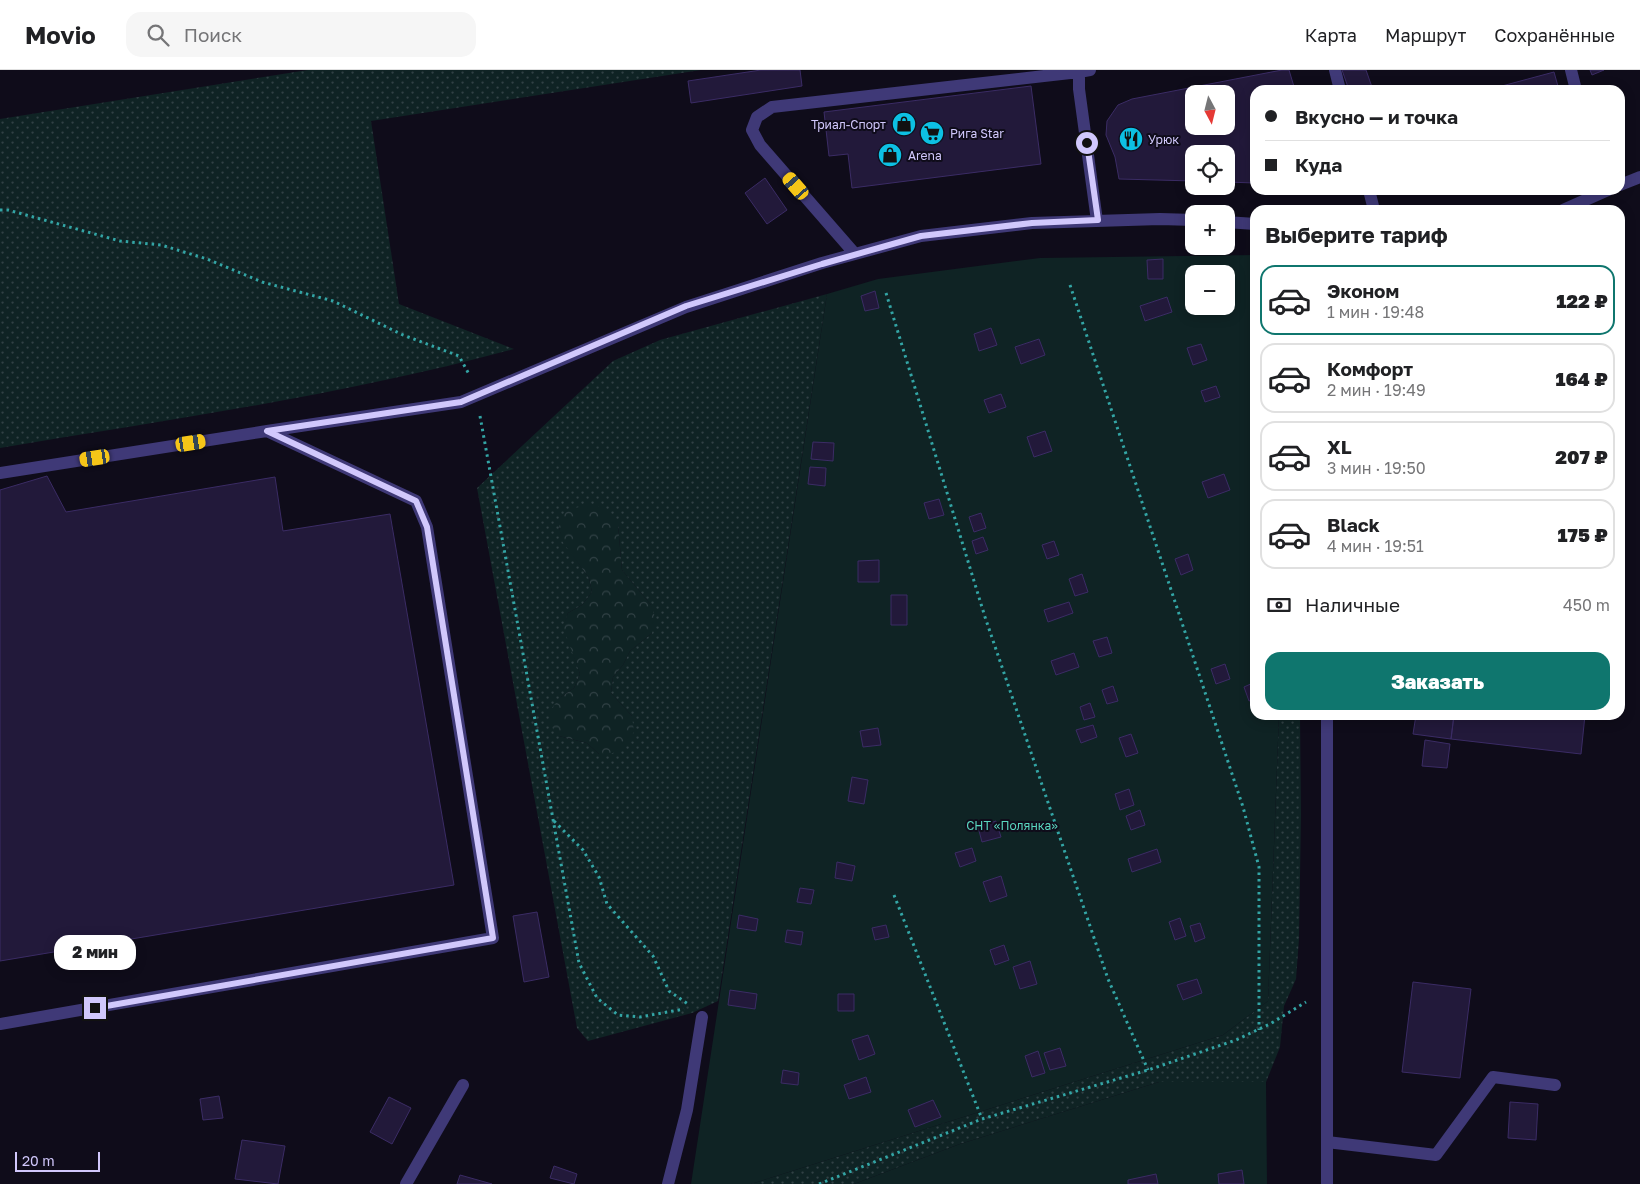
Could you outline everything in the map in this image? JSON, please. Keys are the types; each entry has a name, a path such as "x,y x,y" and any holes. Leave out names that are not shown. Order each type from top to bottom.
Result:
{"street":[{"path":"1335,70 1339,85"},
{"path":"1571,70 1575,85"},
{"path":"855,254 760,145 752,130 757,117 772,107 1085,71 1079,89 1098,220"},
{"path":"1625,183 1640,177"},
{"path":"1574,205 1597,195"},
{"path":"0,473 461,402 686,306 855,254 921,236 1032,223 1098,220 1185,220"},
{"path":"1235,223 1250,224"},
{"path":"0,1024 493,938 427,527 416,501 267,431"},
{"path":"1327,720 1327,1184"},
{"path":"668,1184 687,1110 702,1017"},
{"path":"1327,1142 1436,1155 1493,1077 1555,1085"},
{"path":"406,1184 463,1085"}],"path":[{"path":"1070,285 1243,807 1259,867 1258,1030"},
{"path":"886,293 998,654 1108,979 1148,1070"},
{"path":"554,820 583,850 599,877 608,904 653,956 669,991 694,1007 702,1017"},
{"path":"894,895 982,1119"},
{"path":"819,1184 982,1119 1148,1070 1236,1040 1258,1030 1327,989"}],"green space":[{"path":"308,70 701,70 371,121 399,304 514,349 387,380 323,393 0,448 0,119"},
{"name":"СНТ «Полянка»","path":"1250,255 1250,720 1279,720 1268,1001 1223,1035 751,1184 691,1184 827,294 878,279 1040,258"},
{"path":"827,294 718,1001 692,1013 588,1041 577,1028 477,488 613,361 660,340","holes":["618,525 622,570 651,605 652,633 630,651 623,665 613,677 611,693 632,716 599,754 587,743 559,736 561,697 574,688 580,674 564,626 568,613 582,605 592,592 589,578 563,541 559,527"]},
{"path":"596,505 610,513 618,525 622,570 651,605 656,620 652,633 630,651 623,665 613,677 611,693 632,716 634,732 626,744 613,753 599,754 587,743 559,736 550,725 550,710 561,697 574,688 580,674 563,627 568,613 582,605 592,592 589,578 562,541 559,527 565,511"},
{"path":"1279,720 1300,720 1301,814 1299,939 1296,979 1284,1006 1280,1047 1266,1082 1159,1082 960,1144 854,1184 751,1184 1223,1035 1268,1001"},
{"path":"1159,1082 1266,1082 1267,1184 854,1184 960,1144"}],"building":[{"path":"761,70 800,70 802,86 691,103 688,81"},
{"path":"1289,70 1294,85 1250,85 1250,183 1235,182 1235,145 1185,145 1185,181 1119,179 1115,157 1106,135 1107,121 1118,105 1132,99 1185,89 1185,135 1235,135 1235,85 1204,85"},
{"path":"1342,70 1366,70 1371,85 1347,85"},
{"path":"1590,70 1604,70 1592,75"},
{"path":"1554,72 1558,85 1506,85"},
{"name":"Рига Star","path":"1031,86 1041,164 852,188 848,154 829,156 824,112"},
{"path":"765,178 787,210 767,224 745,193"},
{"path":"1163,259 1163,279 1148,279 1147,260"},
{"path":"875,291 879,308 865,311 861,296"},
{"path":"1167,297 1172,312 1145,321 1140,306"},
{"path":"991,328 997,345 979,351 974,334"},
{"path":"1039,339 1045,355 1021,364 1015,347"},
{"path":"1201,344 1207,360 1193,365 1187,348"},
{"path":"1216,386 1220,397 1205,402 1201,391"},
{"path":"1001,394 1006,407 989,413 984,400"},
{"path":"1045,431 1052,451 1034,457 1027,437"},
{"path":"813,442 834,443 833,461 811,459"},
{"path":"810,467 826,468 825,486 808,484"},
{"path":"1224,474 1230,490 1208,498 1202,482"},
{"path":"47,476 66,512 275,477 283,531 390,514 454,885 0,961 0,490"},
{"path":"939,499 944,515 929,519 924,503"},
{"path":"981,513 986,528 974,532 969,517"},
{"path":"983,537 988,550 976,554 972,541"},
{"path":"1054,541 1059,555 1047,559 1042,545"},
{"path":"1188,554 1193,570 1181,575 1175,559"},
{"path":"879,560 879,582 858,582 858,561"},
{"path":"1082,574 1088,592 1075,596 1069,579"},
{"path":"891,595 907,595 907,625 891,625"},
{"path":"1069,602 1073,613 1048,622 1044,610"},
{"path":"1107,637 1112,653 1099,657 1093,641"},
{"path":"1074,653 1079,667 1056,675 1051,661"},
{"path":"1225,664 1230,679 1216,684 1211,669"},
{"path":"1250,684 1250,701 1249,701 1244,687"},
{"path":"1113,686 1118,701 1107,704 1102,690"},
{"path":"1090,703 1095,717 1084,720 1080,707"},
{"path":"1415,720 1453,720 1451,739 1413,734"},
{"path":"1453,720 1584,720 1581,754 1451,739"},
{"path":"1093,725 1097,737 1081,743 1076,730"},
{"path":"878,728 881,745 863,747 860,731"},
{"path":"1131,734 1138,753 1126,757 1119,738"},
{"path":"1425,740 1450,744 1447,768 1422,766"},
{"path":"852,777 868,780 864,804 848,801"},
{"path":"1129,789 1134,805 1120,810 1115,794"},
{"path":"1140,810 1145,825 1131,830 1126,816"},
{"path":"996,821 1001,837 982,842 978,827"},
{"path":"972,848 976,861 960,867 955,853"},
{"path":"1157,849 1161,862 1132,872 1128,859"},
{"path":"837,862 855,866 852,881 835,878"},
{"path":"1001,876 1007,896 990,902 983,882"},
{"path":"800,888 814,890 811,904 797,902"},
{"path":"537,912 549,977 524,982 513,916"},
{"path":"739,915 758,919 756,931 737,928"},
{"path":"1180,918 1186,936 1175,940 1169,922"},
{"path":"1200,923 1205,938 1195,942 1190,926"},
{"path":"886,925 889,937 875,940 872,928"},
{"path":"787,930 803,932 801,945 785,942"},
{"path":"1004,945 1009,960 995,965 990,950"},
{"path":"1030,961 1037,984 1020,989 1013,967"},
{"path":"1197,979 1202,993 1183,1000 1177,985"},
{"path":"1413,982 1471,989 1460,1078 1402,1072"},
{"path":"730,990 757,994 755,1009 728,1005"},
{"path":"838,994 854,994 854,1011 838,1011"},
{"path":"868,1035 875,1054 859,1060 852,1040"},
{"path":"1060,1048 1066,1066 1050,1070 1044,1053"},
{"path":"1038,1051 1045,1073 1032,1077 1025,1056"},
{"path":"783,1070 799,1073 798,1085 781,1083"},
{"path":"866,1077 871,1092 849,1099 844,1085"},
{"path":"219,1096 223,1118 203,1120 200,1099"},
{"path":"389,1097 411,1108 392,1144 370,1132"},
{"path":"933,1100 941,1117 915,1127 908,1110"},
{"path":"1510,1102 1538,1104 1536,1140 1508,1138"},
{"path":"242,1140 285,1146 278,1184 235,1179"},
{"path":"554,1166 577,1174 574,1184 550,1178"},
{"path":"1242,1170 1244,1184 1219,1184 1218,1174"},
{"path":"1156,1174 1158,1184 1128,1184 1128,1180"},
{"path":"460,1175 492,1184 457,1184"}],"place":[{"name":"Триал-Спорт","path":"904,124"},
{"name":"Рига Star","path":"932,133"},
{"name":"Урюк","path":"1131,139"},
{"name":"Arena","path":"890,155"}],"route":[{"path":"95,1008 493,938 427,527 416,501 267,431 461,402 686,306 921,236 1032,223 1098,220 1087,143"}]}
